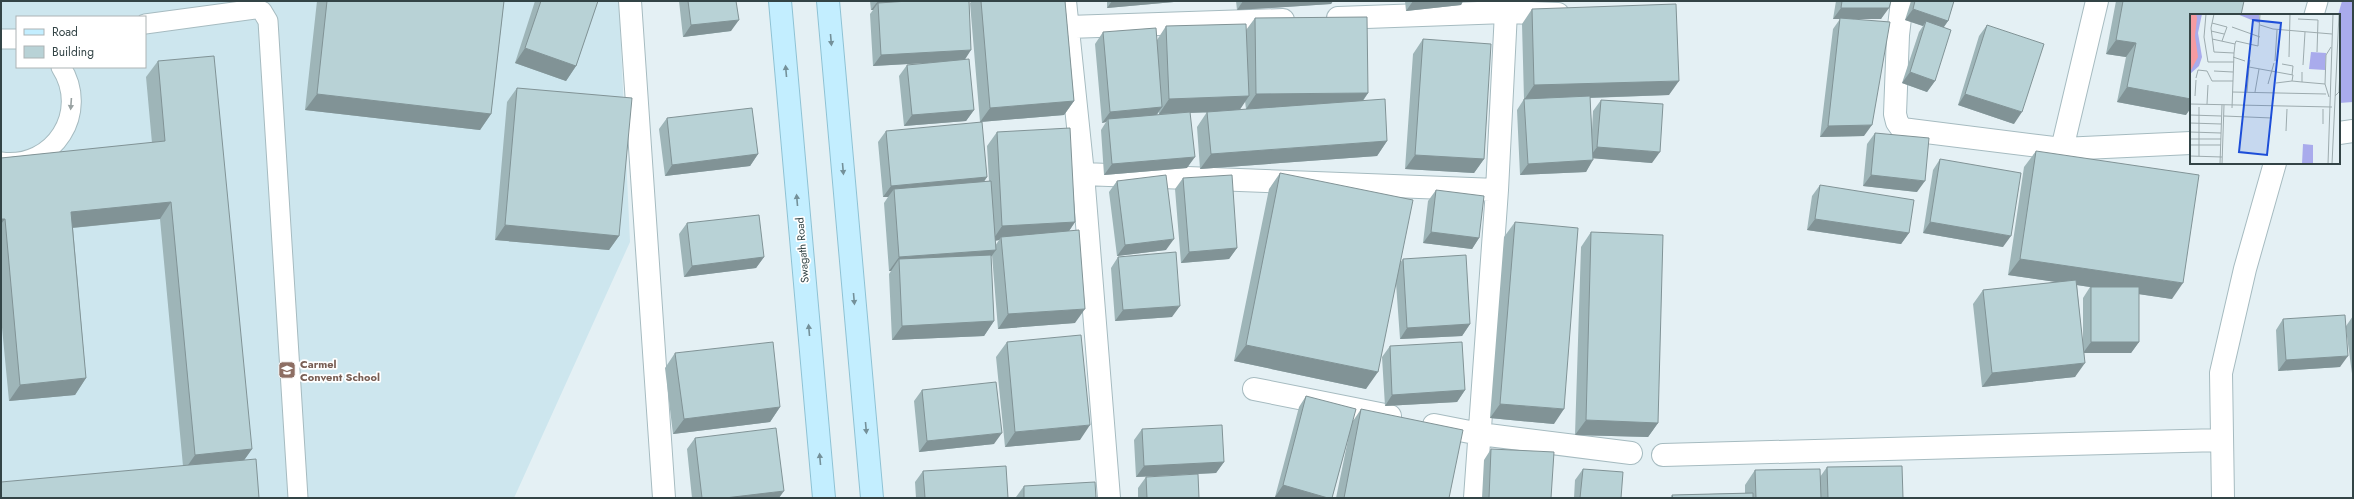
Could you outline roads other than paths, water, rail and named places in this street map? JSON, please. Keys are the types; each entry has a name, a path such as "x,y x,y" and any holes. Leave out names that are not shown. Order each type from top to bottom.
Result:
{"main road":[{"name":"Swagath Road","path":"780,1 824,498"},
{"path":"828,1 872,498"}],"street":[{"path":"630,1 664,498"},
{"path":"1065,1 1083,174 1109,498"},
{"path":"1902,1 1898,35 1895,114 1897,122 1902,129 2062,149 2190,143"},
{"path":"2062,149 2097,1"},
{"path":"1068,27 1506,12 1581,16"},
{"path":"1475,498 1497,190 1506,12"},
{"path":"2340,133 2353,131"},
{"path":"2223,498 2221,373 2244,269 2275,164"},
{"path":"1083,174 1497,190"},
{"path":"1254,389 1480,434 1631,453"},
{"path":"1663,455 2221,440"}],"lane":[{"path":"2314,14 2318,1"},
{"path":"146,24 256,9 262,11 268,21 298,498"},
{"path":"1,39 16,39"},
{"path":"1,162 12,164 32,160 49,150 62,134 70,116 72,96 67,76 62,68"}],"place":[{"name":"Carmel Convent School","path":"287,370"}]}
